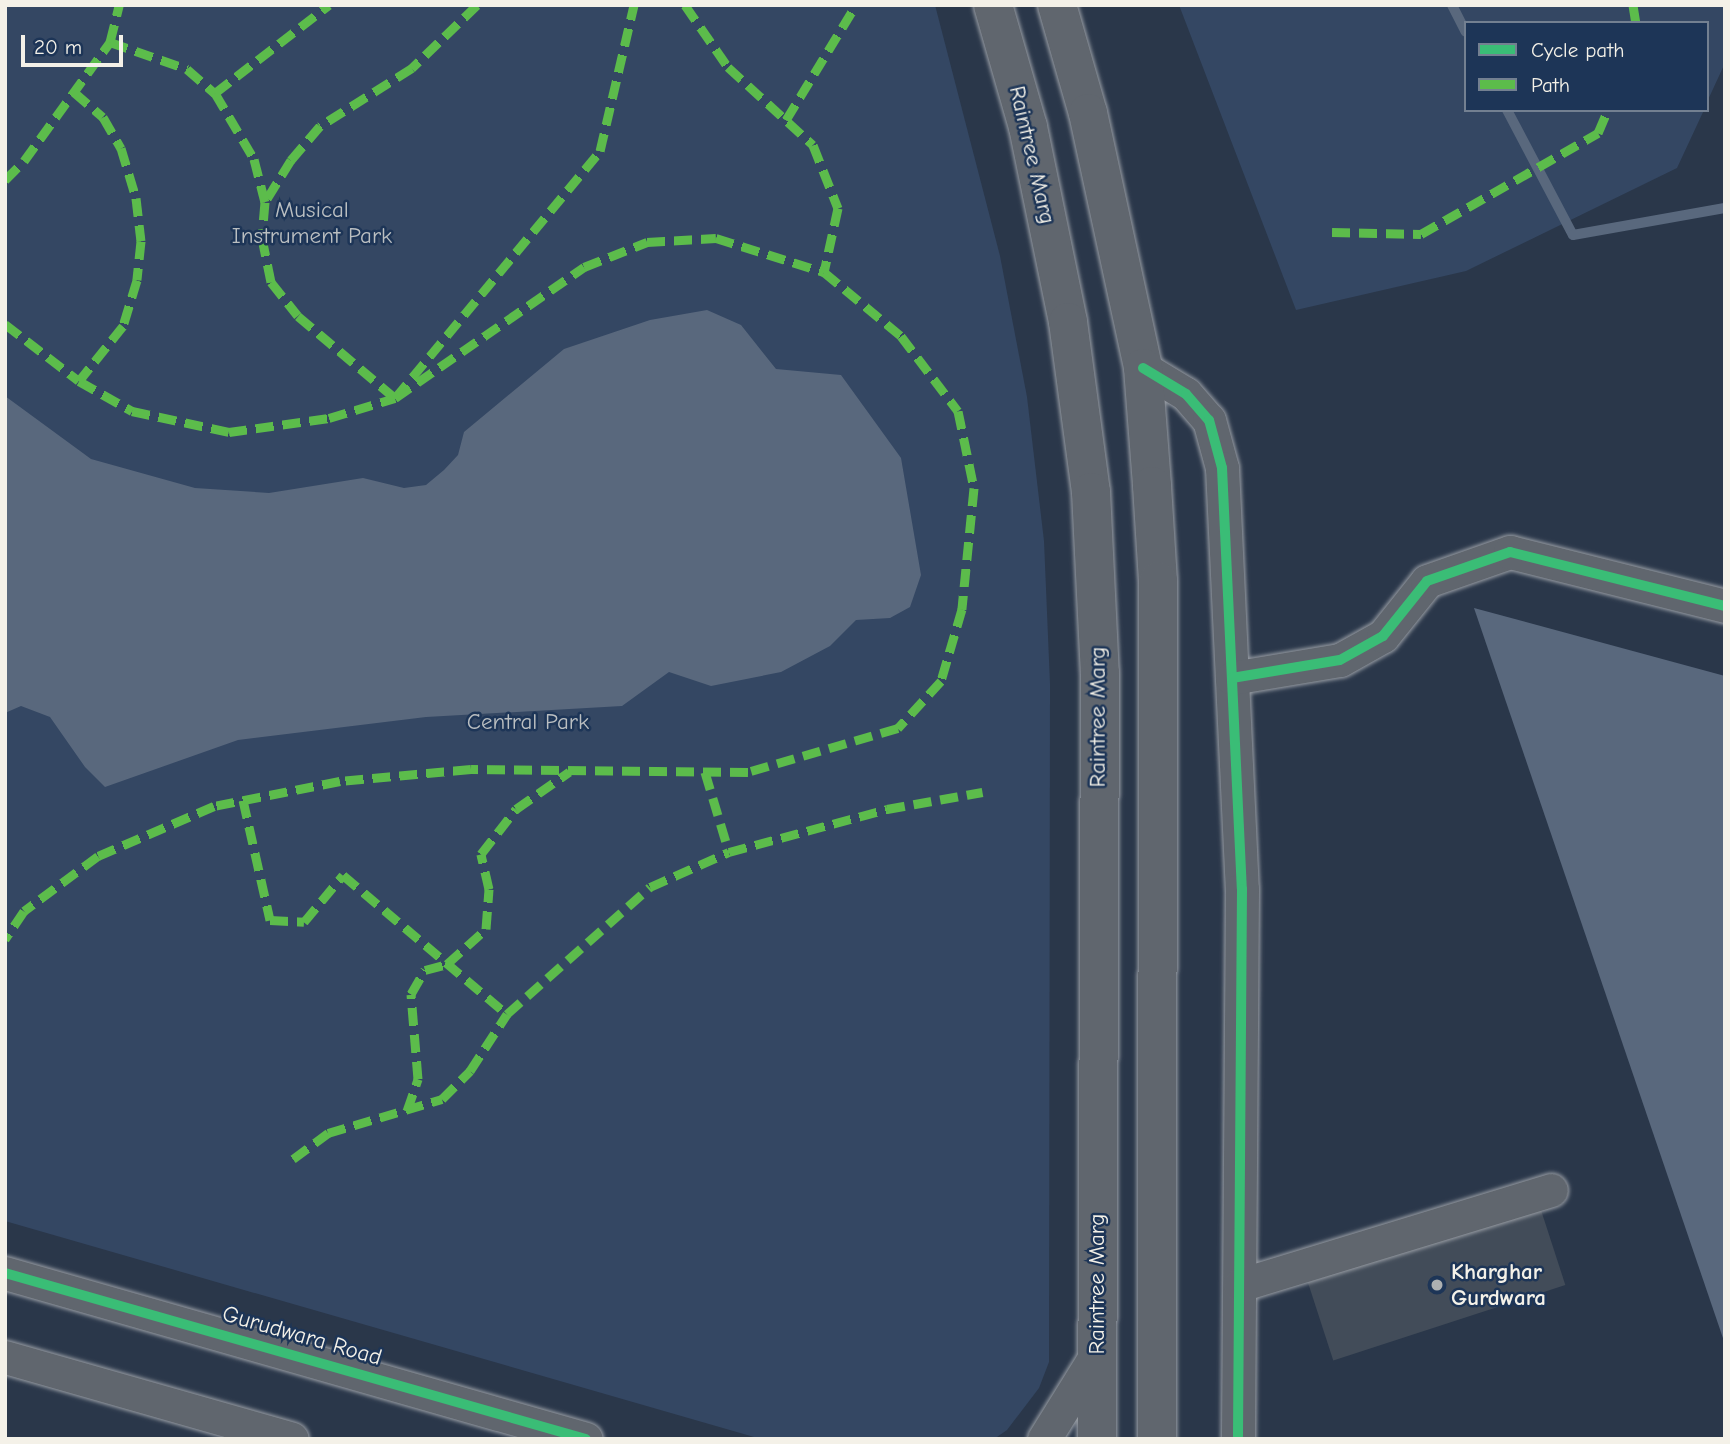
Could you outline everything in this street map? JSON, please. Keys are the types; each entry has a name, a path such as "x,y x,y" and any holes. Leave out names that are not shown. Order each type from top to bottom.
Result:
{"main road":[{"name":"Raintree Marg","path":"993,5 1028,127 1068,322 1091,492 1100,673 1097,1439"},
{"path":"1057,5 1088,113 1143,368 1158,594 1157,1439"}],"street":[{"path":"1143,368 1186,394 1209,420 1222,468 1242,889 1238,1439"},
{"path":"1232,678 1340,660 1383,636 1427,581 1510,552 1725,606"},
{"path":"1240,1285 1551,1190"},
{"name":"Gurudwara Road","path":"5,1273 586,1439"},
{"path":"1044,1439 1097,1355"},
{"path":"5,1357 292,1439"}],"green space":[{"name":"Central Park","path":"5,5 935,5 1000,256 1027,397 1044,541 1050,684 1049,1362 1039,1388 1007,1430 994,1439 761,1439 5,1221"},
{"path":"1179,5 1725,5 1725,63 1709,98 1709,21 1464,21 1464,112 1703,112 1677,168 1466,271 1296,310"}],"shaded area":[{"path":"707,310 741,325 776,369 841,375 901,458 921,575 910,607 890,618 856,620 830,646 781,672 711,686 669,672 622,706 426,717 238,740 105,787 85,767 50,717 21,706 5,713 5,396 91,459 195,488 269,493 363,478 404,488 426,485 444,470 458,455 464,432 564,349 650,320"},
{"path":"1474,608 1725,676 1725,1344"}],"building":[{"name":"Kharghar Gurdwara","path":"1540,1207 1565,1285 1333,1360 1308,1282"}],"waterway":[{"path":"1452,5 1464,28"},
{"path":"1508,112 1573,235 1725,208"}],"marked path":[{"path":"5,180 24,161 110,42 119,5"},
{"path":"215,93 329,5"},
{"path":"477,5 412,68 320,126 291,160 265,202 262,238 271,282 298,316 395,398 600,151 634,5"},
{"path":"685,5 728,67 813,145 838,208 824,272"},
{"path":"786,120 856,5"},
{"path":"1633,5 1636,21"},
{"path":"110,42 187,69 215,93 254,159 265,202"},
{"path":"74,92 103,117 121,148 136,198 141,241 137,280 123,326 79,381"},
{"path":"1332,232 1421,234 1598,133 1607,112"},
{"path":"5,324 79,381 132,411 229,432 329,418 395,398 584,267 647,242 716,238 824,272 901,336 958,411 974,488 962,609 941,681 898,728 748,772 471,769 340,781 214,806 98,856 24,911 5,939"},
{"path":"407,1111 418,1079 411,994 425,970 447,964 486,929 489,889 481,854 516,809 569,772"},
{"path":"705,772 729,852"},
{"path":"293,1159 328,1133 442,1099 470,1071 507,1014 650,887 729,852 887,809 982,792"},
{"path":"243,800 270,920 304,922 343,875 507,1014"}],"cycle path":[{"path":"1143,368 1186,394 1209,420 1222,468 1242,889 1238,1439"},
{"path":"1232,678 1340,660 1383,636 1427,581 1510,552 1725,606"},
{"path":"5,1273 586,1439"}],"place":[{"name":"Kharghar Gurdwara","path":"1437,1285"}],"park label":[{"name":"Musical Instrument Park","path":"312,223"}]}
